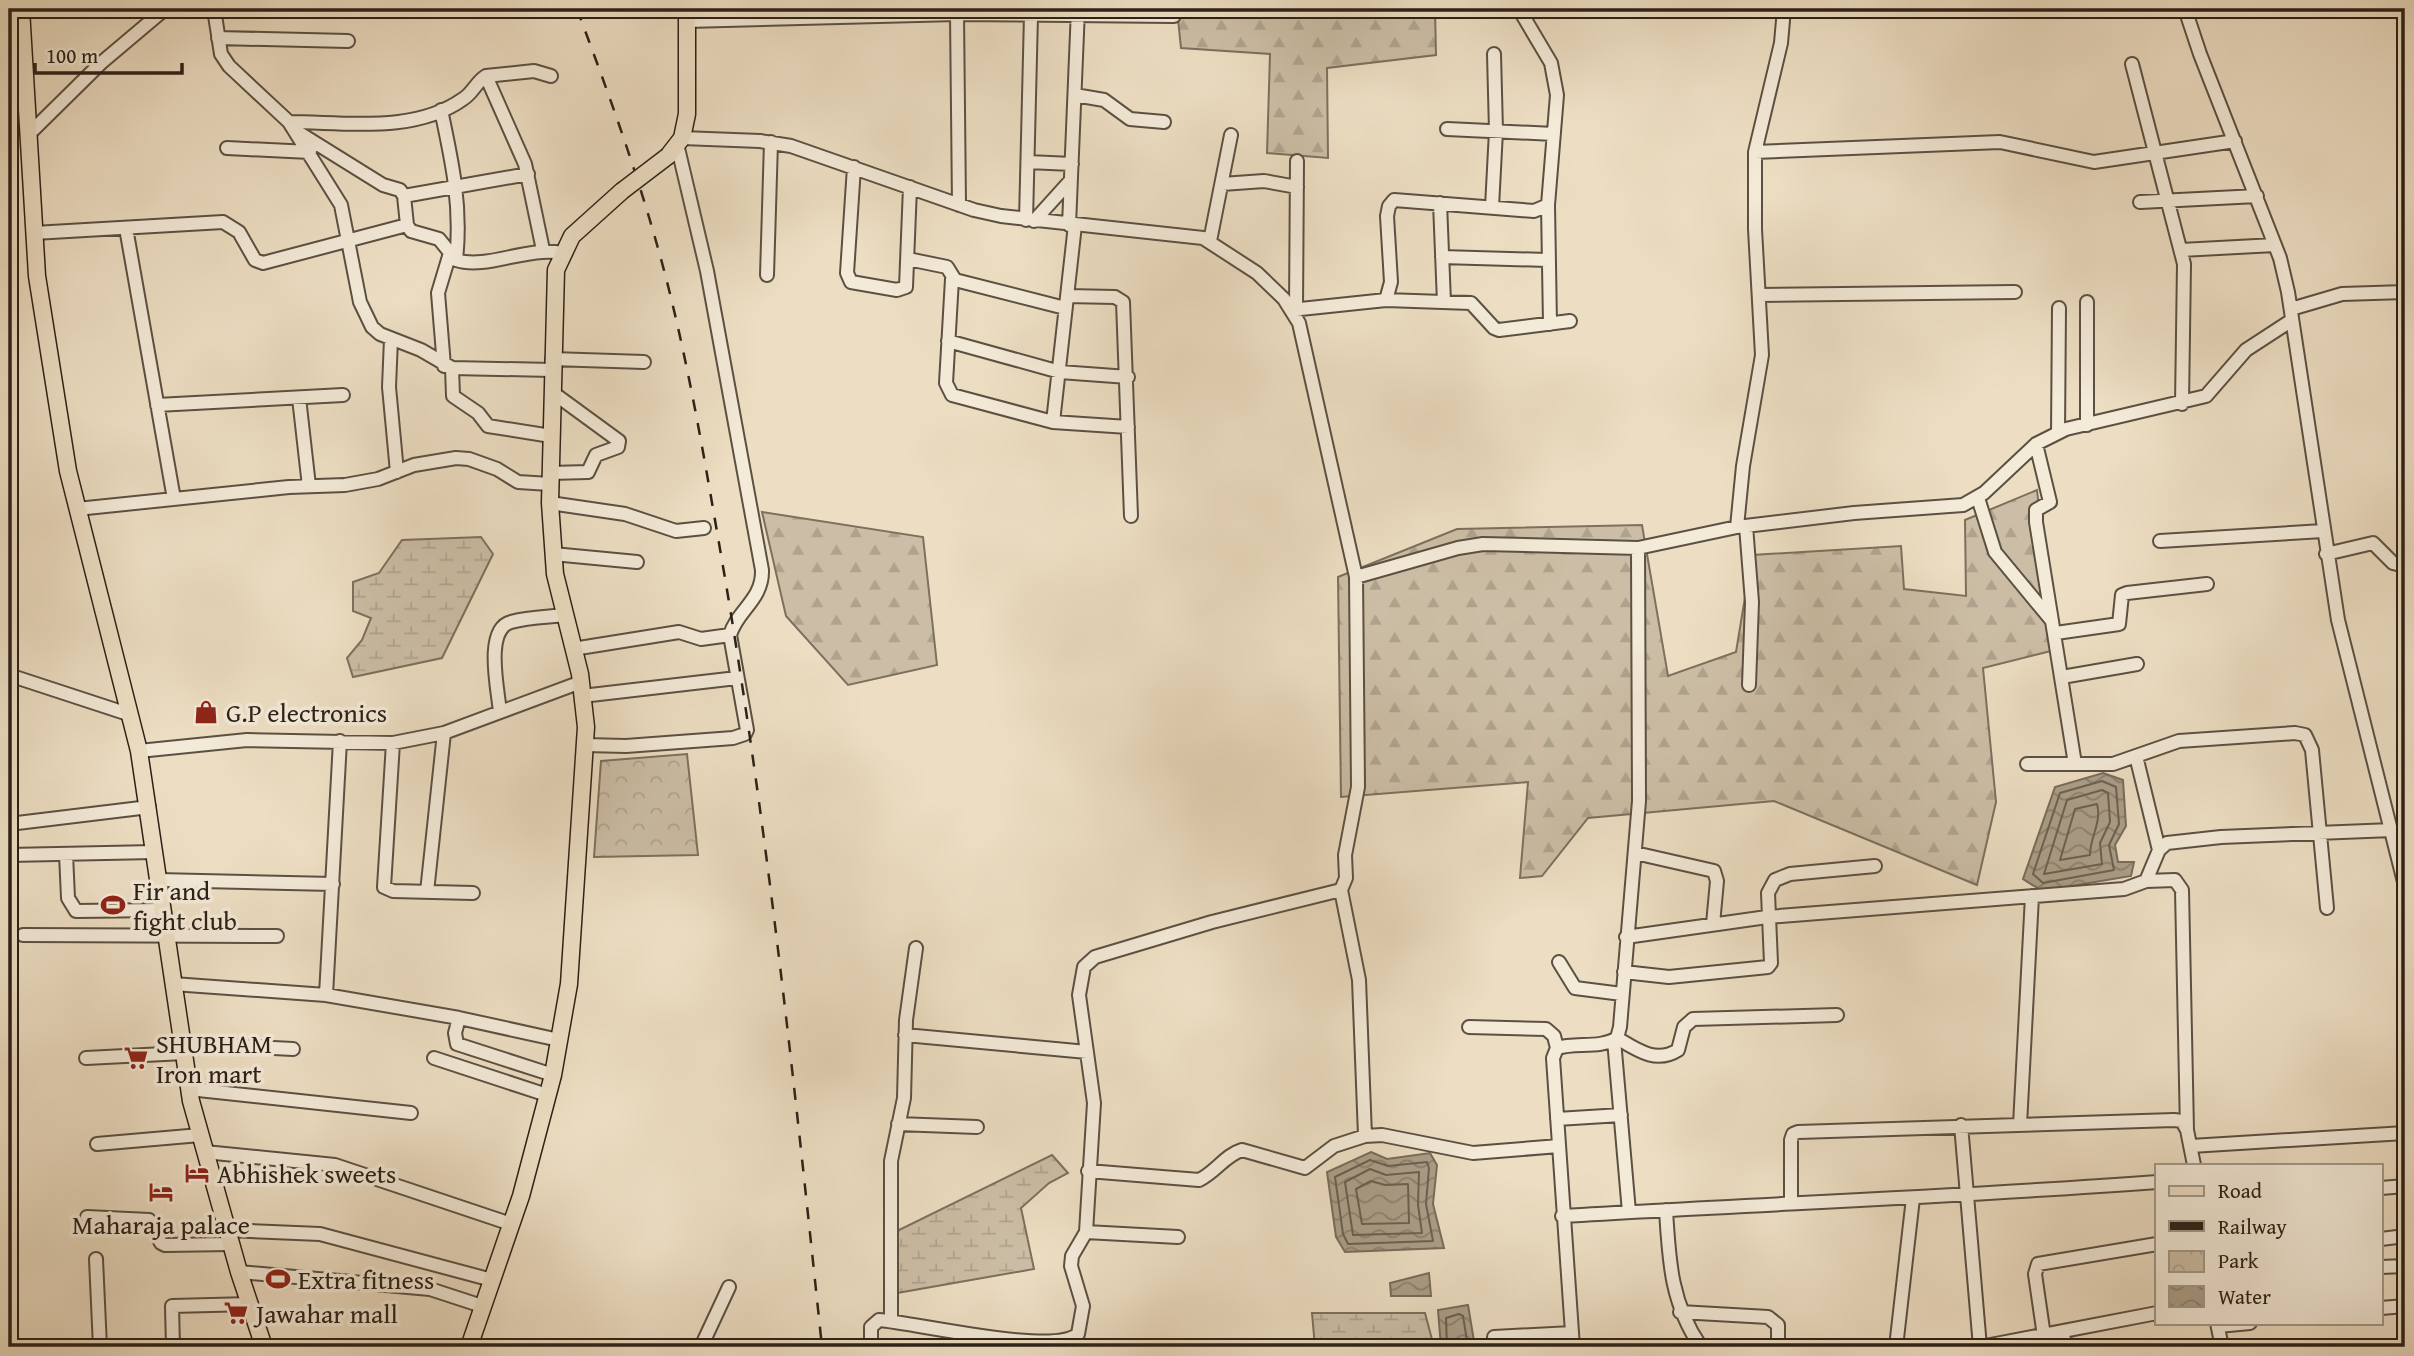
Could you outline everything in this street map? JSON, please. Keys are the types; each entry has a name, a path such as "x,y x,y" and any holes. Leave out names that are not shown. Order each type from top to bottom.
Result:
{"main road":[{"path":"20,9 37,276 68,471 139,751 189,1089 239,1272 264,1347"},
{"path":"469,1347 511,1224 547,1095 569,984 584,746 582,689 553,554 550,503 556,270 572,236 675,146 687,114 687,15"}],"street":[{"path":"29,135 101,63 165,9"},
{"path":"214,9 222,54 229,66 292,126 383,185 400,190 404,196 407,225 416,234 439,239 453,256 472,262 543,250 562,253"},
{"path":"1519,9 1551,63 1558,109 1548,205 1550,324"},
{"path":"1749,685 1752,602 1742,527 1744,466 1761,365 1755,229 1755,152 1781,43 1784,9"},
{"path":"2185,9 2275,244 2291,315 2338,620 2403,868 2405,886"},
{"path":"1053,422 1060,372 1072,225 1071,180 1078,12"},
{"path":"687,15 1031,15 1111,12 1174,16"},
{"path":"957,14 959,205"},
{"path":"1030,220 1028,162 1031,15"},
{"path":"218,38 348,41"},
{"path":"1492,207 1496,131 1494,54"},
{"path":"2132,64 2153,153 2169,201 2185,277 2182,404"},
{"path":"292,126 402,122 463,100 486,76 534,71 551,76"},
{"path":"486,76 528,174 543,250"},
{"path":"1075,95 1104,100 1130,120 1164,122"},
{"path":"441,110 457,187 460,229 453,256 438,293 453,396 478,413 488,426 551,436"},
{"path":"292,126 341,205 363,310 372,327 391,339 421,350 448,367 644,362"},
{"path":"1447,129 1554,134"},
{"path":"1201,238 1222,184 1231,135"},
{"path":"1755,152 2000,142 2084,162 2235,141"},
{"path":"767,275 771,142"},
{"path":"584,746 626,746 740,736 747,730 730,635 733,625 758,593 762,570 706,271 675,146 771,142 854,167 959,205 1030,220 1201,238 1257,273 1294,310"},
{"path":"227,148 310,152"},
{"path":"1297,161 1294,310 1306,348 1356,577 1358,788 1345,855 1346,878 1341,890 1359,980 1365,1136"},
{"path":"1028,162 1072,164"},
{"path":"854,167 848,278 856,284 902,289 908,282 910,187"},
{"path":"404,196 528,174"},
{"path":"1030,220 1071,180"},
{"path":"1222,184 1264,181 1297,187"},
{"path":"2140,202 2257,196"},
{"path":"1386,300 1391,282 1389,206 1394,200 1534,211 1548,205"},
{"path":"1440,203 1444,302"},
{"path":"34,233 223,222 239,232 255,261 263,263 349,238 407,225"},
{"path":"126,228 174,499"},
{"path":"2181,250 2275,244"},
{"path":"1442,257 1547,260"},
{"path":"908,259 947,267 952,279 946,383 952,396 1053,422 1128,428"},
{"path":"952,279 1066,302 1115,297 1123,302 1128,377 1130,516"},
{"path":"1759,295 2015,292"},
{"path":"1356,577 1458,548 1483,544 1638,548 1742,527 1854,513 1963,505 1979,498 2036,444 2059,433 2182,404 2214,391 2239,356 2291,315 2342,295 2405,292"},
{"path":"1294,310 1386,300 1471,303 1499,330 1570,321"},
{"path":"2087,302 2087,425"},
{"path":"2059,308 2059,433"},
{"path":"391,339 389,387 397,471"},
{"path":"948,341 1060,372 1128,377"},
{"path":"77,509 352,484 434,461 469,459 518,482 588,472 596,455 618,447 620,441 552,392"},
{"path":"158,405 343,395"},
{"path":"299,398 309,486"},
{"path":"2036,444 2050,502 2036,510 2036,522 2075,764"},
{"path":"1979,498 1995,552 2055,629"},
{"path":"550,503 625,514 676,531 705,528"},
{"path":"2160,541 2323,531"},
{"path":"2326,554 2373,543 2393,563 2405,566"},
{"path":"1629,1212 1616,1039 1639,801 1638,548"},
{"path":"553,554 637,562"},
{"path":"2055,629 2119,624 2120,601 2122,595 2127,593 2207,584"},
{"path":"500,712 494,645 497,632 510,622 565,615"},
{"path":"573,649 679,632 701,639 730,635"},
{"path":"2062,677 2137,664"},
{"path":"9,675 15,683 128,714"},
{"path":"139,751 247,740 393,743 444,733 500,712 582,689 737,678"},
{"path":"427,892 444,733"},
{"path":"2027,764 2113,764 2179,741 2295,733 2305,735 2312,750 2327,908"},
{"path":"326,995 340,741"},
{"path":"393,743 384,887 393,891 473,893"},
{"path":"2136,756 2160,850"},
{"path":"9,824 149,807"},
{"path":"2146,881 2160,850 2167,843 2392,830"},
{"path":"9,855 154,852"},
{"path":"1635,853 1714,871 1717,881 1713,924"},
{"path":"66,854 68,898 76,911 162,910"},
{"path":"1624,972 1669,977 1768,967 1771,963 1768,893 1775,880 1781,876 1875,866"},
{"path":"158,880 333,884"},
{"path":"1626,937 1767,917 2124,889 2146,881 2175,880 2182,890 2188,1130 2194,1164"},
{"path":"871,1347 870,1327 879,1320 988,1343 1052,1344 1072,1340 1078,1334 1083,1306 1071,1266 1072,1256 1086,1232 1094,1102 1080,981 1084,967 1095,957 1212,922 1341,890"},
{"path":"2020,1125 2032,897"},
{"path":"23,935 166,938 277,936"},
{"path":"891,1321 891,1161 905,1085 905,1035 916,948"},
{"path":"1559,962 1575,988 1622,994"},
{"path":"173,984 326,995 459,1018 559,1040"},
{"path":"1557,1048 1616,1039 1647,1055 1664,1056 1681,1046 1684,1027 1693,1019 1837,1015"},
{"path":"459,1018 455,1033 457,1044 552,1075"},
{"path":"1469,1027 1546,1029 1554,1035 1557,1048 1553,1058 1562,1216 1573,1347"},
{"path":"905,1035 1087,1052"},
{"path":"86,1058 183,1048 293,1049"},
{"path":"434,1058 547,1095"},
{"path":"189,1089 411,1113"},
{"path":"1557,1119 1621,1115"},
{"path":"1791,1202 1793,1133 1961,1125 2174,1120 2182,1121 2188,1130"},
{"path":"898,1124 977,1127"},
{"path":"1961,1125 1980,1347 2155,1313"},
{"path":"2191,1146 2405,1133"},
{"path":"97,1144 200,1135"},
{"path":"1088,1171 1199,1180 1210,1175 1232,1153 1242,1150 1305,1168 1334,1146 1365,1136 1382,1135 1473,1153 1559,1146"},
{"path":"205,1152 335,1166 511,1224"},
{"path":"1562,1216 1791,1202 1966,1196 2155,1182"},
{"path":"2382,1188 2405,1186"},
{"path":"1896,1347 1913,1198"},
{"path":"1666,1210 1671,1281 1681,1312 1701,1347"},
{"path":"87,1217 149,1220 165,1245 229,1237 320,1234 492,1280"},
{"path":"1086,1232 1178,1237"},
{"path":"2382,1239 2405,1236"},
{"path":"2043,1336 2035,1274 2038,1264 2155,1244"},
{"path":"96,1259 100,1347"},
{"path":"2382,1267 2405,1266"},
{"path":"239,1272 430,1289 482,1306"},
{"path":"701,1347 729,1287"},
{"path":"173,1347 172,1306 251,1304"},
{"path":"2382,1308 2405,1306"},
{"path":"1681,1312 1768,1317 1778,1325 1778,1347"},
{"path":"2218,1324 2222,1347"},
{"path":"2060,1333 2069,1347"},
{"path":"1494,1337 1572,1334"},
{"path":"2396,1347 2405,1346"}],"green space":[{"path":"1177,9 1435,9 1436,55 1327,68 1328,158 1267,153 1270,54 1181,48"},
{"path":"2037,490 2055,650 1983,668 1996,802 1977,885 1774,801 1588,818 1542,876 1520,878 1528,782 1341,797 1338,577 1457,529 1642,525 1668,676 1736,652 1752,555 1901,546 1904,589 1966,596 1965,520"},
{"path":"762,512 923,537 937,665 848,685 786,616"},
{"path":"481,537 493,554 442,658 353,677 347,658 362,640 371,618 353,611 353,582 379,573 402,540"},
{"path":"687,754 698,855 594,857 601,761"},
{"path":"1052,1155 1068,1173 1049,1183 1021,1208 1034,1269 897,1293 892,1244 899,1230"},
{"path":"1312,1313 1425,1313 1434,1347 1315,1347"}],"water":[{"path":"2103,773 2123,780 2126,826 2115,845 2118,862 2134,862 2131,876 2042,891 2023,879 2055,787"},
{"path":"1371,1152 1387,1159 1430,1153 1437,1165 1433,1204 1444,1248 1345,1252 1336,1237 1327,1172"},
{"path":"1429,1273 1431,1296 1391,1296 1390,1283"},
{"path":"1468,1305 1475,1347 1441,1347 1438,1310"}],"railway":[{"path":"577,9 617,118 663,265 701,440 740,674 767,866 822,1347"}],"place":[{"name":"G.P electronics","path":"206,712"},
{"name":"Fir and fight club","path":"113,905"},
{"name":"SHUBHAM Iron mart","path":"136,1058"},
{"name":"Abhishek sweets","path":"197,1173"},
{"name":"Maharaja palace","path":"161,1192"},
{"name":"Extra fitness","path":"278,1279"},
{"name":"Jawahar mall","path":"236,1313"}]}
